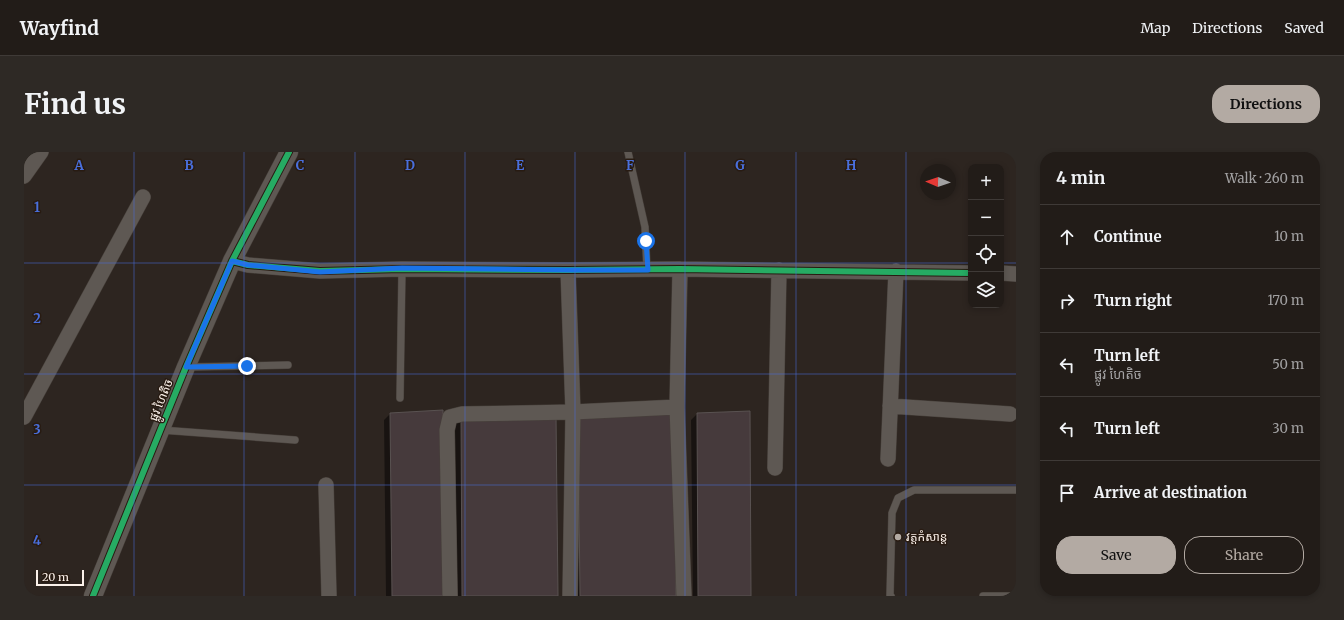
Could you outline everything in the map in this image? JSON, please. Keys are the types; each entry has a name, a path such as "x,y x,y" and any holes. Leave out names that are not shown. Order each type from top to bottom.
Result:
{"street":[{"path":"24,176 41,152"},
{"name":"ផ្លូវ ហៃតិច","path":"93,596 186,367 232,261 289,152"},
{"path":"24,418 143,198"},
{"path":"232,261 248,265 320,272 402,268 568,270 680,269 968,273"},
{"path":"680,269 678,407 684,596"},
{"path":"568,270 573,412 570,596"},
{"path":"775,468 779,270"},
{"path":"888,459 896,271"},
{"path":"1004,273 1016,274"},
{"path":"890,406 1010,414"},
{"path":"450,596 447,430 450,417 462,414 573,412 678,407"},
{"path":"326,485 329,596"}],"lane":[{"path":"628,152 646,227 648,270"},
{"path":"400,398 402,268"},
{"path":"186,367 288,365"},
{"path":"160,430 295,440"},
{"path":"891,596 892,513 898,498 914,490 1016,490"},
{"path":"983,596 1013,596"}],"building":[{"path":"443,410 444,596 392,596 390,413"},
{"path":"674,411 676,596 580,596 578,412"},
{"path":"750,411 751,596 698,596 697,413"},
{"path":"556,415 558,596 462,596 461,416"}],"cycle path":[{"path":"93,596 186,367 232,261 289,152"},
{"path":"232,261 248,265 320,271 402,269 680,269 968,273"}],"place":[{"name":"វត្តកំសាន្ត","path":"898,537"}],"route":[{"path":"247,366 186,367 232,261 248,265 320,272 402,268 648,270 646,241"}]}
